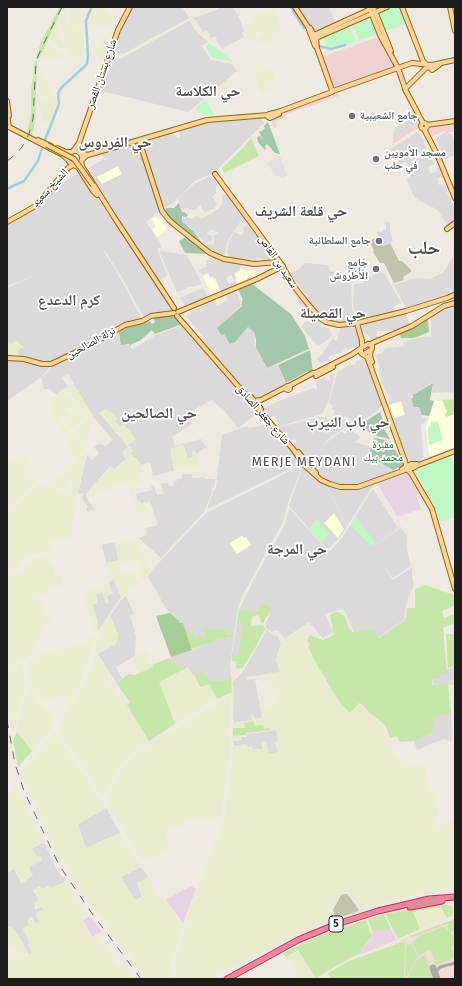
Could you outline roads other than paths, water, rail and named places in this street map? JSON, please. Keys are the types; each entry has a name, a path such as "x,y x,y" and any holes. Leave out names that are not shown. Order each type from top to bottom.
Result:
{"highway":[{"name":"5","path":"227,979 298,940 337,924 370,913 429,899 455,898"},
{"name":"5","path":"232,979 283,951 338,927 384,913 455,898"}],"main road":[{"name":"شارع بستان القصر","path":"73,151 78,143 114,40 123,18 130,7"},
{"path":"296,7 314,37 331,91"},
{"path":"314,37 371,9 387,7"},
{"path":"402,7 420,53 428,66"},
{"path":"450,7 455,31"},
{"path":"337,26 350,23 371,9"},
{"path":"371,9 385,34 406,88 425,126 455,197"},
{"path":"371,9 380,35 399,69"},
{"path":"447,62 455,56"},
{"path":"37,141 66,152 73,151 88,155 207,120 268,115 270,118 279,114 278,112 331,91 414,63 428,66 455,60"},
{"path":"406,88 428,66"},
{"path":"7,101 9,123 15,128 63,156 71,163 79,164 88,155"},
{"path":"7,114 9,127 74,160 96,192"},
{"path":"425,126 455,121"},
{"path":"139,140 162,211 169,220 210,253 224,260 254,264 279,262"},
{"name":"شارع بستان القصر","path":"78,143 80,154"},
{"path":"71,163 68,154 73,151"},
{"path":"80,154 82,157 81,161"},
{"name":"شارع جعفر الصادق","path":"81,161 82,166 96,192 176,312 293,449 322,480 340,487 358,487 455,450"},
{"name":"شارع جعفر الصادق","path":"71,163 78,167 93,191 96,192"},
{"name":"الشيخ سعيد","path":"7,220 36,202 71,163"},
{"name":"سعيد بن العاص","path":"215,174 283,266 293,285 322,319 333,324 344,325 357,323"},
{"path":"448,228 455,224"},
{"name":"نزلة الصالحين","path":"7,358 24,359 42,364 51,364 82,350 125,325 151,316 176,312 257,279 283,266"},
{"path":"357,323 406,311 454,295"},
{"path":"436,301 439,309"},
{"path":"253,402 261,400 315,375 416,324 439,309 455,303"},
{"path":"357,323 364,340 370,347 371,361 404,453 412,466 415,476 434,508 455,581"},
{"path":"357,323 362,341 361,351"},
{"path":"361,351 370,362 407,468 432,509 455,589"},
{"path":"257,406 288,388"}],"waterway":[{"path":"45,140 59,104 58,94 60,89 87,64 86,21 92,7"},
{"path":"291,7 304,28"},
{"path":"319,46 331,49 345,45"},
{"path":"7,189 24,181 38,161 42,148"}],"railway":[{"path":"7,161 22,147 29,134 33,119 36,61 62,7"},
{"path":"7,720 15,764 24,791 59,865 91,912 141,979"}],"place":[{"name":"جامع الشعيبية","path":"352,116"},
{"name":"مسجد الأمويين في حلب","path":"376,159"},
{"name":"جامع السلطانية","path":"379,241"},
{"name":"جَامِع الْأُطْرُوش","path":"376,269"}],"district":[{"name":"حي الكلاسة","path":"208,92"},
{"name":"حي الفردوس","path":"115,143"},
{"name":"حي قلعة الشريف","path":"301,212"},
{"name":"حلب","path":"424,249"},
{"name":"كرم الدعدع","path":"69,301"},
{"name":"حي القصيلة","path":"333,314"},
{"name":"حي الصالحين","path":"159,414"},
{"name":"حي باب النيرب","path":"348,423"},
{"name":"MERJE MEYDANI","path":"304,462"},
{"name":"حي المرجة","path":"297,550"}],"park label":[{"name":"مقبرة محمد بيك","path":"383,451"}]}
